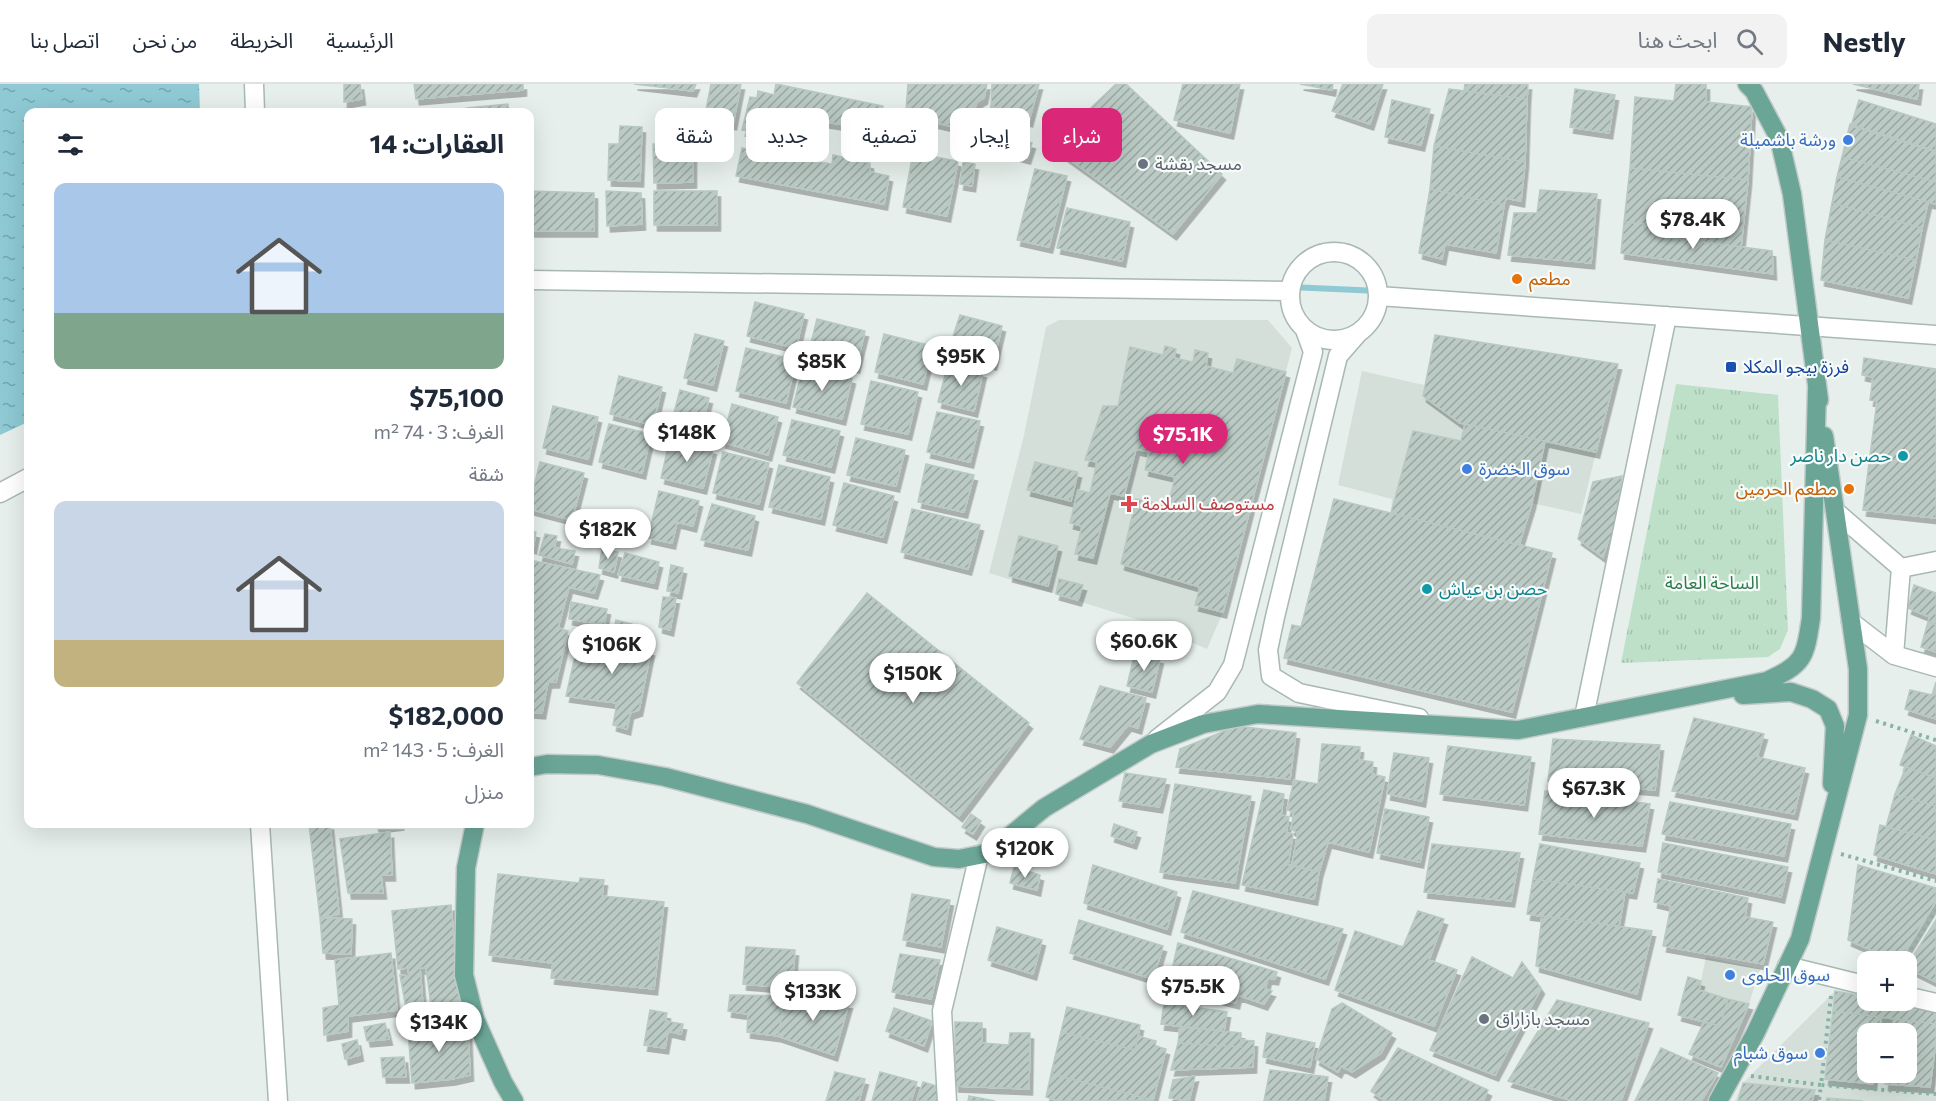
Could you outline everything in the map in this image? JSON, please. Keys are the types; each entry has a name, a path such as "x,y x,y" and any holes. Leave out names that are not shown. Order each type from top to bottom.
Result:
{"main road":[{"path":"1718,1101 1755,1034 1800,939 1858,715 1858,669 1808,326 1792,194 1779,138 1754,91 1747,84"},
{"path":"534,766 547,764 598,765 665,777 807,814 934,857 959,859 989,853 1044,807 1151,744 1203,724 1258,714 1518,730 1767,681 1792,669 1807,649 1811,618 1817,389"},
{"path":"1684,697 1791,692 1812,699 1828,709 1835,726 1830,821"},
{"path":"474,828 466,868 464,975 475,1019 514,1101"}],"street":[{"path":"254,84 255,108"},
{"path":"1151,744 1217,692 1233,665 1313,352 1305,330 1296,319 1291,306 1290,291 1294,276 1303,264 1315,256 1330,252 1344,253 1358,258 1369,268 1376,282 1378,296 1376,311 1369,323 1338,356 1272,628 1268,650 1271,676 1299,693 1459,727"},
{"path":"534,280 1290,291"},
{"path":"1378,296 1936,335"},
{"path":"1584,717 1667,316"},
{"path":"1305,330 1317,337 1331,340 1345,339 1358,333"},
{"path":"0,493 24,480"},
{"path":"1835,511 1901,568"},
{"path":"1901,568 1936,561"},
{"path":"1894,655 1901,568"},
{"path":"1851,622 1894,655 1936,667"},
{"path":"260,828 278,1101"},
{"path":"947,1101 942,1011 979,855"},
{"path":"1787,966 1857,983"},
{"path":"1917,999 1936,1003"}],"path":[{"path":"1858,715 1936,740"},
{"path":"1822,849 1936,881"},
{"path":"1910,951 1936,910"},
{"path":"1819,1101 1834,977"},
{"path":"1733,1073 1821,1085 1936,1094"}],"shaded area":[{"name":"مستوصف السلامة","path":"1059,320 1268,320 1292,348 1223,612 1207,649 1142,621 989,573 1024,435 1046,327"},
{"name":"سوق الخضرة","path":"1362,371 1424,385 1423,396 1460,423 1596,452 1581,514 1532,503 1519,545 1391,513 1392,499 1338,485"},
{"name":"سوق الحلوى","path":"1706,957 1760,969 1749,1004 1699,990"},
{"name":"سوق شبام","path":"1835,991 1857,995 1857,1011 1917,1011 1917,1006 1936,1009 1936,1101 1735,1101 1743,1083"}],"green space":[{"name":"الساحة العامة","path":"1676,384 1778,395 1788,630 1780,649 1768,657 1621,663"}],"water":[{"path":"0,84 199,84 200,108 24,108 24,424 0,435"}],"building":[{"path":"344,84 360,84 362,99 344,102"},
{"path":"414,84 523,84 523,90 416,99"},
{"path":"634,84 696,84 693,91"},
{"path":"711,84 741,84 734,119 734,108 706,108"},
{"path":"776,84 883,106 883,108 841,108 841,124 829,123 829,108 747,108 750,97 757,98 758,91 774,95"},
{"path":"908,84 987,84 984,98 977,102 975,108 950,108 950,126 938,123 938,108 906,108"},
{"path":"992,84 1039,84 1030,117 1030,108 991,106"},
{"name":"مسجد بقشة","path":"1116,84 1126,84 1222,174 1173,234 1073,162 1122,162 1122,108 1091,108"},
{"path":"1183,84 1240,84 1230,133 1174,120"},
{"path":"1300,84 1333,84 1332,90"},
{"path":"1343,84 1383,84 1370,124 1332,111"},
{"path":"1465,84 1528,84 1527,99 1464,91"},
{"path":"1676,84 1706,84 1706,102 1752,107 1748,180 1630,168 1635,97 1674,101"},
{"path":"1853,84 1919,84 1917,99"},
{"path":"1449,89 1527,99 1525,162 1434,146"},
{"path":"1575,89 1615,95 1609,133 1570,127"},
{"path":"1392,100 1430,109 1421,145 1385,137"},
{"path":"1859,100 1936,124 1936,152 1851,126"},
{"path":"508,104 508,108 467,108"},
{"path":"746,114 746,131 742,130"},
{"path":"1850,124 1936,151 1936,182 1842,157"},
{"path":"620,126 642,127 640,181 608,180 609,144 619,144"},
{"path":"653,144 655,144 655,162 693,162 693,182 654,183"},
{"path":"1434,146 1525,162 1521,201 1506,198 1504,205 1430,189"},
{"path":"742,148 746,149 746,162 832,164 833,155 841,157 841,162 870,163 870,172 889,176 884,204 736,176"},
{"path":"938,157 958,162 947,216 903,207 911,162 938,162"},
{"path":"1842,157 1936,182 1936,204 1837,177"},
{"path":"963,162 975,164 972,186 960,184"},
{"path":"1630,168 1748,180 1741,247 1656,236 1657,225 1624,222"},
{"path":"1035,169 1067,176 1049,247 1017,240"},
{"path":"1837,177 1928,202 1922,228 1832,203"},
{"path":"1430,189 1504,205 1496,253 1445,244 1442,259 1419,253"},
{"path":"1540,190 1597,194 1591,263 1508,255 1514,213 1537,213"},
{"path":"534,191 594,193 594,231 534,231"},
{"path":"606,191 641,193 642,224 607,226"},
{"path":"654,191 717,191 717,225 654,225"},
{"path":"1832,203 1922,228 1916,260 1825,240"},
{"path":"1067,208 1130,222 1122,261 1057,248"},
{"path":"1624,222 1657,225 1656,236 1772,251 1773,274 1621,253"},
{"path":"1825,240 1916,260 1908,298 1821,280"},
{"path":"755,302 804,314 796,348 747,336"},
{"path":"960,315 1002,326 993,364 948,352"},
{"path":"817,319 865,331 856,367 808,355"},
{"path":"695,334 724,341 713,385 684,378"},
{"path":"884,334 932,346 923,384 875,372"},
{"path":"1435,335 1618,364 1596,452 1460,423 1423,396"},
{"name":"مستوصف السلامة","path":"1165,346 1176,349 1174,358 1193,362 1195,350 1208,353 1206,366 1233,373 1237,359 1286,372 1223,612 1195,605 1200,587 1121,564 1136,499 1168,506 1175,477 1145,470 1149,452 1136,449 1124,496 1110,493 1093,558 1075,554 1082,526 1070,523 1078,490 1090,493 1097,462 1085,460 1103,406 1118,406 1130,347 1163,355"},
{"path":"746,348 796,360 786,403 736,391"},
{"name":"حصن دار ناصر","path":"1864,358 1936,369 1936,518 1863,510 1877,401 1870,400 1873,377 1862,375"},
{"path":"948,364 983,372 974,411 938,402"},
{"path":"803,366 852,378 842,419 793,407"},
{"path":"619,376 662,387 653,425 610,414"},
{"path":"871,381 918,392 908,434 861,424"},
{"path":"680,390 709,398 699,435 670,428"},
{"path":"732,404 778,417 768,455 722,442"},
{"path":"553,406 598,417 588,459 543,448"},
{"path":"937,412 980,421 970,462 927,452"},
{"path":"792,420 840,431 831,467 783,455"},
{"path":"609,424 651,434 642,473 599,462"},
{"path":"1465,424 1545,441 1532,503 1519,545 1391,513 1413,431 1461,441"},
{"path":"670,438 713,449 703,488 661,478"},
{"path":"856,438 905,450 896,486 847,475"},
{"path":"723,452 769,463 759,504 713,493"},
{"path":"540,462 584,473 572,520 534,510 534,486"},
{"path":"1035,462 1078,472 1071,501 1027,490"},
{"path":"926,464 974,475 964,512 918,502"},
{"path":"779,465 830,477 821,519 769,507"},
{"path":"1622,476 1618,503 1621,512 1617,533 1609,538 1603,557 1578,539 1593,482"},
{"path":"844,483 894,496 883,537 833,525"},
{"path":"659,491 699,501 693,526 677,522 672,543 648,538"},
{"name":"حصن بن عياش","path":"1334,499 1552,553 1512,712 1284,658 1292,625 1301,627"},
{"path":"712,504 755,516 748,550 701,540"},
{"path":"912,509 980,525 968,569 901,552"},
{"path":"545,534 557,536 554,548 575,551 572,564 539,555"},
{"path":"1019,536 1058,546 1048,586 1009,576"},
{"path":"602,549 618,552 614,572 599,568"},
{"path":"625,553 659,562 654,583 618,575"},
{"path":"534,561 600,575 594,593 569,587 558,628 568,631 556,682 548,682 542,713 534,712"},
{"path":"671,565 683,568 678,593 667,591"},
{"path":"1059,579 1083,585 1078,600 1056,594"},
{"path":"1914,585 1936,593 1936,625 1928,622 1930,617 1908,608"},
{"path":"867,593 1029,723 959,816 797,683"},
{"path":"663,597 676,598 670,630 659,627"},
{"path":"571,602 607,609 604,625 569,619"},
{"path":"616,620 632,624 629,645 651,650 639,710 630,713 627,729 613,725 617,703 566,696 577,647 610,654"},
{"path":"1928,622 1936,625 1936,652 1921,647"},
{"path":"1135,652 1160,658 1152,692 1127,686"},
{"path":"1936,682 1936,719 1905,709 1910,690 1932,695"},
{"path":"1100,686 1146,698 1138,728 1128,725 1110,747 1080,739"},
{"path":"1694,718 1764,734 1757,757 1805,768 1794,814 1672,791"},
{"path":"1237,726 1296,733 1290,779 1176,767 1180,749"},
{"path":"1911,735 1936,746 1936,778 1900,765"},
{"path":"1553,739 1660,745 1655,790 1548,781"},
{"path":"1322,744 1360,747 1359,760 1373,762 1372,774 1385,777 1369,852 1328,842 1319,872 1292,865 1298,833 1291,829 1294,812 1287,810 1294,780 1318,784"},
{"path":"1448,746 1531,757 1524,805 1440,794"},
{"path":"1394,753 1429,758 1422,801 1387,794"},
{"path":"1906,767 1936,778 1936,806 1895,794"},
{"path":"1125,773 1166,779 1159,807 1119,801"},
{"path":"1175,784 1251,796 1235,883 1160,872"},
{"path":"1264,790 1284,794 1281,815 1289,817 1286,833 1293,834 1288,865 1319,872 1314,899 1242,885"},
{"path":"1545,791 1650,804 1642,846 1539,834"},
{"path":"1895,794 1936,806 1936,840 1886,827"},
{"path":"1670,802 1791,824 1784,856 1662,834"},
{"path":"1385,809 1429,817 1420,862 1377,853"},
{"path":"971,814 981,821 973,834 962,827"},
{"path":"1114,824 1137,832 1133,843 1111,836"},
{"path":"1880,825 1936,840 1936,874 1874,855"},
{"path":"309,828 330,828 339,914 320,918"},
{"path":"390,832 392,875 381,875 383,893 348,893 340,839"},
{"path":"1663,843 1788,867 1781,897 1658,872"},
{"path":"1432,844 1520,853 1511,901 1424,892"},
{"path":"1540,844 1640,863 1633,893 1533,879"},
{"path":"1093,865 1177,892 1167,929 1084,903"},
{"path":"1858,865 1936,888 1936,901 1906,951 1874,951 1848,940"},
{"path":"1014,867 1040,875 1037,890 1010,883"},
{"path":"498,874 579,883 580,878 604,880 602,896 664,902 654,989 551,978 553,963 489,955"},
{"path":"1533,879 1625,892 1619,926 1527,914"},
{"path":"1658,879 1748,898 1745,917 1773,922 1763,964 1663,946 1671,906 1654,902"},
{"path":"1193,891 1343,929 1325,979 1181,932"},
{"path":"912,894 950,900 941,947 903,940"},
{"path":"451,905 459,1002 431,1005 426,968 420,968 423,1006 407,1013 400,975 409,976 408,968 398,969 392,911"},
{"path":"1418,911 1444,919 1429,960 1457,970 1434,1026 1335,990 1355,931 1403,947"},
{"path":"1542,916 1652,931 1637,994 1536,966"},
{"path":"320,918 352,919 351,954 323,953"},
{"path":"1079,920 1163,946 1153,979 1070,953"},
{"path":"1936,920 1936,982 1917,972 1916,951"},
{"path":"997,927 1042,940 1033,974 988,960"},
{"path":"1178,943 1277,972 1275,979 1268,978 1265,989 1272,991 1264,1004 1238,995 1236,1003 1178,988 1181,977 1171,974"},
{"path":"746,947 795,950 792,988 743,984"},
{"path":"391,953 397,1010 348,1016 348,1031 324,1035 323,1008 339,1005 335,960"},
{"path":"900,954 940,960 931,999 892,992"},
{"name":"مسجد بازاراق","path":"1472,957 1513,978 1522,962 1541,988 1495,1075 1430,1050"},
{"path":"1688,977 1701,981 1699,990 1728,999 1720,1026 1678,1015"},
{"path":"1835,991 1857,995 1857,1011 1917,1011 1917,1005 1936,1009 1936,1024 1833,1011"},
{"path":"730,995 785,996 778,1036 747,1032 748,1014 728,1011"},
{"path":"785,996 849,1003 834,1055 778,1036"},
{"path":"1728,999 1749,1004 1721,1067 1689,1054 1704,1022 1720,1026"},
{"path":"1557,1000 1649,1023 1621,1101 1573,1101 1508,1081"},
{"path":"1164,1003 1227,1012 1224,1031 1161,1024"},
{"path":"1342,1003 1392,1033 1381,1053 1352,1072 1341,1066 1338,1072 1316,1059 1332,1009"},
{"path":"1067,1007 1140,1025 1135,1050 1061,1032"},
{"path":"894,1008 932,1021 924,1046 886,1031"},
{"path":"650,1010 667,1013 665,1021 683,1024 681,1034 668,1031 665,1048 644,1045"},
{"path":"1833,1011 1881,1017 1880,1023 1857,1023 1857,1082 1825,1079"},
{"path":"1894,1019 1936,1024 1930,1087 1885,1084 1917,1083 1917,1023 1893,1023"},
{"path":"955,1022 982,1023 982,1043 1009,1045 1010,1033 1030,1033 1029,1089 955,1086"},
{"path":"385,1023 389,1039 367,1041 364,1027"},
{"path":"468,1024 470,1075 412,1083 408,1030"},
{"path":"1180,1027 1241,1033 1241,1047 1178,1043"},
{"path":"1061,1032 1135,1050 1138,1036 1156,1041 1155,1046 1166,1049 1153,1100 1051,1074"},
{"path":"1267,1033 1315,1043 1310,1067 1263,1057"},
{"path":"357,1040 360,1055 345,1059 342,1044"},
{"path":"1241,1040 1254,1041 1253,1067 1171,1070 1178,1043 1241,1047"},
{"path":"1398,1048 1488,1090 1483,1101 1385,1101 1371,1091"},
{"path":"1661,1048 1718,1073 1701,1101 1635,1101"},
{"path":"404,1057 406,1077 383,1077 381,1058"},
{"path":"1270,1070 1328,1077 1324,1101 1264,1101"},
{"path":"835,1072 865,1079 859,1101 826,1101"},
{"path":"880,1072 917,1082 911,1101 872,1101"},
{"path":"1051,1074 1153,1100 1059,1101 1046,1097"},
{"path":"1195,1076 1189,1101 1169,1098 1173,1080"},
{"path":"923,1082 943,1088 941,1101 917,1101"},
{"path":"1743,1083 1815,1090 1812,1101 1738,1101"},
{"path":"969,1096 995,1101 968,1101"},
{"path":"1827,1098 1863,1101 1826,1101"}],"waterway":[{"path":"1290,287 1379,291"}],"place":[{"name":"ورشة باشميلة","path":"1848,140"},
{"name":"مسجد بقشة","path":"1143,164"},
{"name":"مطعم","path":"1517,279"},
{"name":"فرزة بيجو المكلا","path":"1731,367"},
{"name":"حصن دار ناصر","path":"1903,456"},
{"name":"سوق الخضرة","path":"1467,469"},
{"name":"مطعم الحرمين","path":"1849,489"},
{"name":"مستوصف السلامة","path":"1129,504"},
{"name":"حصن بن عياش","path":"1427,589"},
{"name":"سوق الحلوى","path":"1730,975"},
{"name":"مسجد بازاراق","path":"1484,1019"},
{"name":"سوق شبام","path":"1820,1053"}]}
